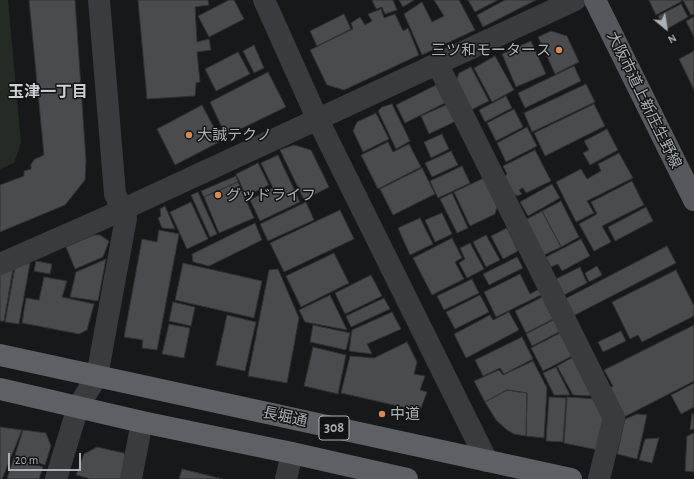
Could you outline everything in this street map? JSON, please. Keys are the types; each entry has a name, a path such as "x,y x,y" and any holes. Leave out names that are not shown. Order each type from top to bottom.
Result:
{"highway":[{"name":"長堀通","path":"0,355 571,479"},
{"name":"308","path":"0,389 142,422 292,452 407,479"}],"main road":[{"name":"大阪市道上新庄生野線","path":"595,0 694,200"}],"street":[{"path":"56,479 78,407 97,376 126,218 115,194 99,0"},
{"path":"264,0 317,118 487,461"},
{"path":"0,264 575,0"},
{"path":"437,63 614,418 599,479"},
{"path":"131,479 142,422"},
{"path":"286,479 292,452"}],"shaded area":[{"path":"0,0 8,0 21,143 14,163 0,169"}],"building":[{"path":"29,0 75,0 86,161 85,180 65,205 0,232 0,185 24,176 24,171 31,169 31,164 35,159 44,155"},
{"path":"138,0 208,0 209,5 195,7 197,42 209,39 211,50 197,52 200,82 196,83 195,96 147,99"},
{"path":"229,0 234,0 244,19 209,37 198,16"},
{"path":"372,0 393,0 397,10 385,14 382,7 376,9"},
{"path":"399,0 414,0 403,7"},
{"path":"434,0 459,0 475,30 422,55 404,14 422,2 432,22 444,16"},
{"path":"468,0 498,0 475,12"},
{"path":"505,0 536,0 483,27 477,15"},
{"path":"649,0 681,0 682,1 656,15"},
{"path":"683,0 694,0 694,14 691,15"},
{"path":"681,4 688,17 665,30 658,16"},
{"path":"381,9 384,18 395,14 403,31 408,28 419,55 344,90 327,85 310,50 353,29 351,23 360,17 365,25 372,21 368,14"},
{"path":"344,14 351,29 317,46 310,31"},
{"path":"694,17 694,37 686,21"},
{"name":"三ツ和モータース","path":"551,31 567,36 579,62 555,74 538,37"},
{"path":"531,41 546,74 516,87 502,54"},
{"path":"254,45 264,68 254,73 243,51"},
{"path":"694,51 694,90 679,59"},
{"path":"238,52 250,74 216,91 205,69"},
{"path":"495,56 514,90 492,102 474,68"},
{"path":"574,66 581,81 525,108 518,93"},
{"path":"471,67 489,101 471,110 456,81 459,73"},
{"path":"268,72 286,107 226,136 210,102"},
{"path":"586,84 595,102 532,132 524,113"},
{"path":"436,85 445,103 405,123 396,105"},
{"path":"506,96 512,108 485,122 479,110"},
{"path":"392,104 410,141 396,149 378,111 382,107"},
{"path":"448,104 456,121 429,134 421,116"},
{"path":"594,104 605,126 545,156 534,133"},
{"name":"大誠テクノ","path":"202,105 221,141 175,165 157,129"},
{"path":"514,109 523,127 496,141 487,123"},
{"path":"376,113 389,139 363,152 353,131 357,122"},
{"path":"527,127 537,146 506,162 497,143"},
{"path":"607,129 618,150 590,165 583,153 589,150 584,141"},
{"path":"442,134 449,149 431,158 424,142"},
{"path":"388,142 393,152 409,144 421,167 378,189 361,155"},
{"path":"294,145 311,150 329,187 304,200 280,150"},
{"path":"535,150 551,181 526,193 523,188 519,190 522,194 517,196 513,193 504,177 507,174 503,166"},
{"path":"451,151 458,165 432,177 425,163"},
{"path":"619,153 633,178 587,201 594,213 576,222 556,182 581,169 587,179 601,171 598,164"},
{"path":"278,155 300,202 260,221 250,200 273,188 261,163"},
{"path":"258,163 269,185 246,196 236,174"},
{"path":"462,166 470,183 438,198 430,181"},
{"path":"422,168 435,194 393,215 380,189"},
{"path":"236,176 238,182 204,197 201,191"},
{"path":"486,177 498,203 495,214 470,226 454,192"},
{"path":"632,181 644,205 602,226 611,242 594,251 579,224 597,214 591,202"},
{"path":"238,182 254,218 219,233 204,197"},
{"path":"552,184 560,198 528,216 520,202"},
{"path":"198,192 217,234 210,237 191,195"},
{"path":"452,193 468,228 457,233 440,199"},
{"path":"561,201 579,237 561,247 542,211"},
{"path":"191,202 208,239 187,249 170,212"},
{"path":"306,202 314,220 268,241 260,224"},
{"path":"165,206 175,229 162,228 158,218 161,216 160,209"},
{"path":"646,207 653,221 615,241 608,227"},
{"path":"340,210 354,239 284,272 270,243"},
{"path":"542,211 561,247 544,255 525,220"},
{"path":"442,213 452,234 435,242 425,220"},
{"path":"420,218 433,244 410,255 398,228"},
{"path":"255,223 262,240 209,266 193,262 192,254"},
{"path":"507,228 518,251 503,259 491,236"},
{"path":"159,230 179,234 157,350 142,348 143,340 124,337 142,239 157,242"},
{"path":"94,235 100,235 109,241 103,257 75,269 66,247"},
{"path":"486,235 500,260 486,267 473,242"},
{"path":"452,238 462,258 455,262 464,279 432,295 413,258"},
{"path":"581,239 590,256 562,271 558,264 551,267 546,257"},
{"path":"470,243 484,269 467,278 459,263 465,259 460,248"},
{"path":"667,246 676,263 571,317 563,300"},
{"path":"334,253 349,283 301,307 286,276"},
{"path":"517,257 523,268 489,285 483,274"},
{"path":"106,259 98,301 70,297 76,272"},
{"path":"36,261 52,264 50,274 34,271"},
{"path":"30,263 19,324 5,322 15,267"},
{"path":"183,263 262,281 254,318 175,300"},
{"path":"597,266 602,275 589,282 585,273"},
{"path":"580,267 587,283 564,295 556,279"},
{"path":"13,269 4,321 0,321 0,274"},
{"path":"278,269 299,318 287,383 248,376 269,270"},
{"path":"676,270 694,306 694,316 642,342 638,335 630,339 612,302"},
{"path":"520,274 530,294 541,288 543,294 496,317 484,292"},
{"path":"371,275 382,296 345,314 335,293"},
{"path":"44,277 67,281 62,297 94,304 87,330 79,334 22,323 26,298 39,300"},
{"path":"472,279 479,293 444,310 437,296"},
{"path":"330,295 347,330 305,322 299,310"},
{"path":"480,295 489,312 455,329 446,312"},
{"path":"544,296 555,318 526,333 515,311"},
{"path":"384,298 390,309 351,327 346,316"},
{"path":"173,302 195,307 191,326 169,321"},
{"path":"392,312 401,329 367,344 372,354 349,351 352,330"},
{"path":"509,312 519,330 466,358 454,334 490,315 493,320"},
{"path":"227,315 256,322 245,371 216,365"},
{"path":"555,319 561,331 532,346 526,334"},
{"path":"169,324 190,328 184,358 162,354"},
{"path":"313,325 350,333 346,350 310,342"},
{"path":"694,325 694,381 624,417 610,388 613,386 604,370"},
{"path":"621,331 626,341 603,352 598,342"},
{"path":"562,332 574,355 543,371 531,348"},
{"path":"522,337 533,359 504,374 500,368 483,376 475,360"},
{"path":"407,342 417,362 414,374 425,376 420,390 427,392 420,411 341,393 350,356 374,358"},
{"path":"313,347 346,355 338,394 304,386"},
{"path":"575,356 595,396 573,395 557,366"},
{"path":"533,361 547,388 544,438 526,436 527,393 507,390 485,402 474,381 499,370 503,375"},
{"path":"556,367 570,395 554,395 543,373"},
{"path":"694,383 694,407 681,414 671,395"},
{"path":"507,390 527,393 526,436 514,434 507,430 496,420 485,402"},
{"path":"549,397 566,398 563,442 546,441"},
{"path":"567,397 596,399 604,413 598,450 564,443"},
{"path":"637,414 647,415 637,459 617,454 625,419"},
{"path":"692,414 694,414 694,429 690,430"},
{"path":"0,427 22,430 2,479 0,479"},
{"path":"23,430 46,433 51,446 45,465 15,455"},
{"path":"694,433 694,472 685,471 687,436"},
{"path":"659,438 652,463 639,460 645,439"},
{"path":"97,447 124,453 126,459 122,479 91,479 76,475 84,454"},
{"path":"14,457 43,467 39,479 7,479"},
{"path":"182,469 223,479 179,479"}],"place":[{"name":"三ツ和モータース","path":"559,50"},
{"name":"大誠テクノ","path":"189,135"},
{"name":"グッドライフ","path":"218,195"},
{"name":"中道","path":"382,414"}],"district":[{"name":"玉津一丁目","path":"48,92"}]}
